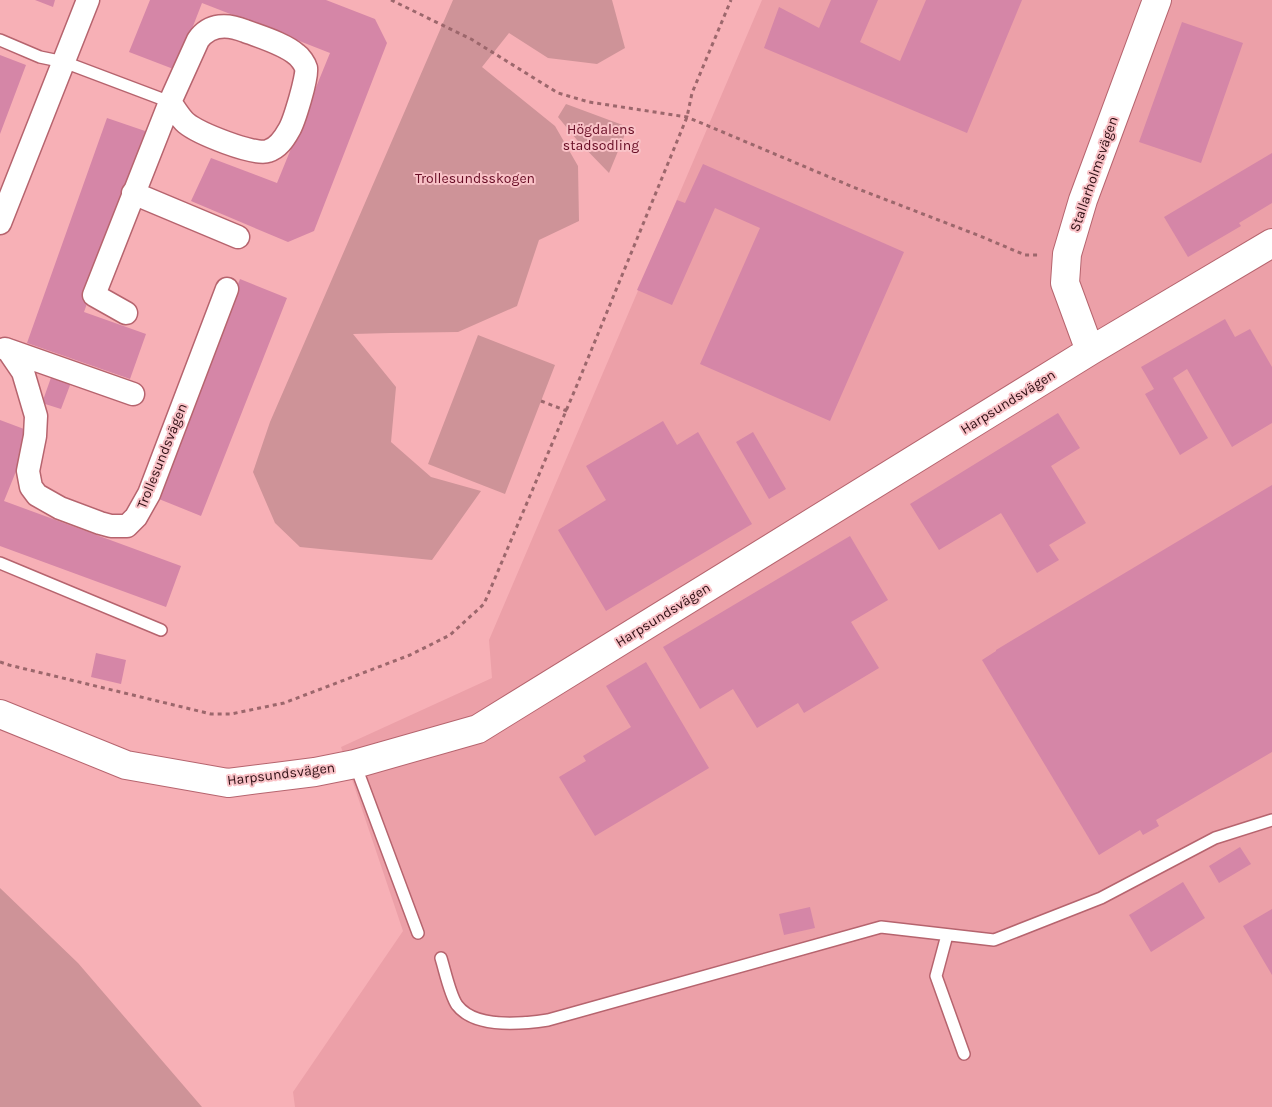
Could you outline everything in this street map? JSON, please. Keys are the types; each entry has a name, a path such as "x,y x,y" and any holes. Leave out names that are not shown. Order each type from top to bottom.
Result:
{"street":[{"path":"0,223 88,0"},
{"name":"Stallarholmsvägen","path":"1090,351 1065,284 1067,254 1083,200 1157,0"},
{"path":"126,312 94,295 170,102 203,32 214,27 233,26 280,45 298,56 306,68 306,80 290,129 279,145 267,152 255,152 215,139 186,124 170,102"},
{"path":"133,193 238,236"},
{"name":"Harpsundsvägen","path":"0,714 126,765 228,783 315,772 355,764 478,729 1090,351 1272,243"},
{"name":"Trollesundsvägen","path":"4,348 22,372 36,416 35,436 28,471 31,487 37,495 60,508 100,523 111,526 126,526 136,517 149,494 227,289"},
{"name":"Trollesundsvägen","path":"4,348 133,394"}],"lane":[{"path":"0,40 40,57 64,62 170,102"},
{"path":"0,563 161,630"},
{"path":"355,764 418,933"},
{"path":"441,958 454,1000 462,1011 470,1016 480,1020 515,1024 548,1020 881,927 994,940 1101,898 1215,838 1272,820"},
{"path":"946,935 936,976 964,1054"}],"path":[{"path":"391,0 471,39 558,94 589,102 687,117 1025,255 1067,254"},
{"path":"0,662 211,714 231,714 284,703 410,656 450,635 484,604 567,411 687,117 692,93 731,0"},
{"path":"541,401 567,411"}],"shaded area":[{"path":"762,0 1272,0 1272,1107 295,1107 293,1092 403,931 341,747 492,678 489,640"}],"green space":[{"name":"Trollesundsskogen","path":"453,0 612,0 625,48 597,64 548,58 509,33 482,67 555,126 578,166 579,221 539,240 517,306 458,332 353,334 396,387 391,442 431,477 481,491 432,560 300,547 275,523 253,472 270,422"},
{"name":"Högdalens stadsodling","path":"566,104 628,127 609,173 558,117"},
{"path":"478,335 555,365 505,494 428,464"},
{"path":"0,888 78,963 202,1107 0,1107"}],"building":[{"path":"35,0 55,0 53,7"},
{"path":"150,0 326,0 375,19 387,43 314,231 288,242 191,201 211,158 277,183 330,53 202,3 176,70 129,52"},
{"path":"831,0 878,0 860,42 900,61 926,0 1022,0 967,133 764,48 779,7 819,28"},
{"path":"1182,22 1243,43 1201,163 1139,142"},
{"path":"0,55 26,65 0,134"},
{"path":"107,118 148,132 84,312 146,334 130,379 27,343"},
{"path":"1272,153 1272,203 1239,223 1241,226 1188,257 1164,217"},
{"path":"703,164 904,252 830,421 700,364 760,228 715,208 672,305 637,290 677,200 685,203"},
{"path":"240,279 287,298 201,516 154,497"},
{"path":"1225,319 1235,337 1250,329 1272,367 1272,423 1232,447 1187,369 1173,378 1208,438 1180,455 1145,394 1154,389 1141,367"},
{"path":"53,372 72,380 61,409 42,403"},
{"path":"1058,413 1080,448 1051,466 1086,523 1049,545 1059,560 1037,573 1001,513 939,550 910,504"},
{"path":"0,420 32,432 4,501 181,566 166,607 0,546"},
{"path":"663,421 677,445 698,432 752,524 606,611 558,530 606,500 586,466"},
{"path":"753,432 786,489 769,499 736,442"},
{"path":"1272,485 1272,752 1156,820 1159,826 1143,835 1140,830 1099,855 982,660"},
{"path":"850,536 888,600 851,622 879,668 804,713 798,703 757,728 733,689 700,709 663,647"},
{"path":"96,653 126,660 121,684 91,677"},
{"path":"646,662 709,768 595,836 559,777 586,761 583,756 631,727 606,686"},
{"path":"1240,847 1251,864 1219,883 1209,866"},
{"path":"1183,882 1205,918 1151,952 1129,915"},
{"path":"810,907 815,928 784,935 779,914"},
{"path":"1272,909 1272,975 1243,926"}]}
